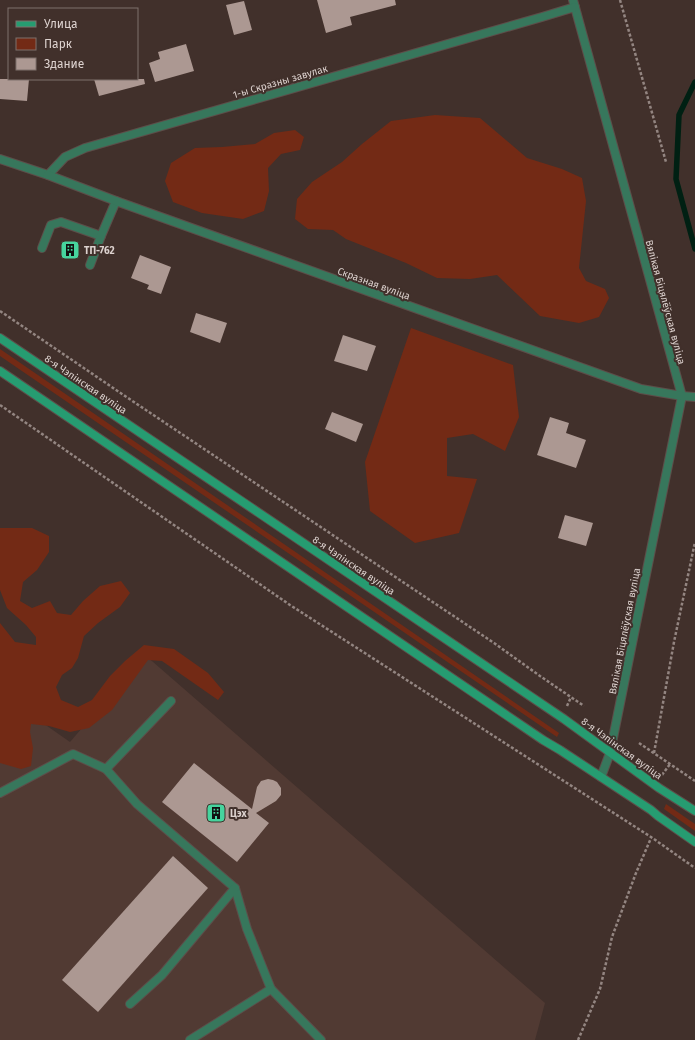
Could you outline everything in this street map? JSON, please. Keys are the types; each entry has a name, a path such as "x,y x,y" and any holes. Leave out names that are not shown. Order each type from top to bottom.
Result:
{"main road":[{"name":"8-я Чэпінская вуліца","path":"0,338 558,714 659,788 695,811"},
{"path":"0,372 543,740 657,814 695,842"}],"street":[{"name":"1-ы Скразны завулак","path":"48,175 65,157 85,148 542,17 574,3"},
{"name":"Вялікая Біцялёўская вуліца","path":"574,3 682,396 610,753 601,777"},
{"path":"0,159 48,175"},
{"name":"Скразная вуліца","path":"48,175 116,201 641,389 695,397"},
{"path":"90,265 116,201"},
{"path":"42,248 51,225 61,222 101,236"},
{"path":"106,769 171,701"},
{"path":"0,793 72,754 106,769 137,804 235,888 247,928 272,989 320,1040"},
{"path":"130,1004 162,975 235,888"},
{"path":"190,1040 272,989"}],"path":[{"path":"620,0 666,162"},
{"path":"0,311 584,706"},
{"path":"0,405 290,605 695,868"},
{"path":"654,753 674,642 695,542"},
{"path":"566,708 571,697"},
{"path":"639,743 695,781"},
{"path":"660,777 670,764"},
{"path":"578,1040 600,989 612,937 651,838"}],"shaded area":[{"path":"145,655 545,1003 535,1040 0,1040 0,693 70,742"}],"green space":[{"path":"435,115 480,118 527,158 562,169 582,178 586,201 579,268 586,281 605,289 609,298 599,317 579,323 540,316 497,275 470,279 437,278 406,263 346,239 333,230 308,229 295,219 297,199 312,182 342,162 391,121"},
{"path":"295,130 304,137 300,150 281,154 268,168 269,191 264,211 243,219 202,213 173,202 165,181 171,163 195,148 255,144 274,133"},
{"path":"411,328 513,365 519,417 505,451 473,434 447,438 447,476 477,479 459,533 415,543 370,511 365,462"},
{"path":"0,349 559,733 557,737 0,356"},
{"path":"0,528 32,528 49,536 49,552 37,570 23,582 20,601 32,608 50,601 57,613 71,615 83,601 100,586 121,581 130,593 120,607 98,623 84,636 78,658 72,668 62,675 56,687 61,700 78,707 92,700 110,676 144,645 174,649 208,673 224,692 218,700 162,661 148,660 112,710 89,728 70,732 49,726 31,724 30,732 33,748 31,766 21,769 0,763 0,623 15,642 36,645 36,637 26,625 7,608 0,590"},
{"path":"666,804 695,824 695,831 664,809"}],"building":[{"path":"317,0 395,0 396,5 350,17 352,25 326,33"},
{"path":"244,1 252,30 234,35 226,5"},
{"path":"186,44 194,71 155,82 149,63 160,59 158,52"},
{"path":"0,79 29,80 27,101 0,99"},
{"path":"144,79 145,84 99,96 94,80"},
{"path":"140,255 171,267 161,294 147,289 149,285 131,278"},
{"path":"196,313 227,323 220,343 190,332"},
{"path":"343,335 376,346 367,371 334,361"},
{"path":"332,412 363,424 356,442 325,429"},
{"path":"550,417 569,423 566,433 586,440 576,468 537,455"},
{"path":"565,515 593,523 586,546 558,538"},
{"name":"Цэх","path":"194,763 252,809 257,787 261,781 268,779 273,780 277,782 281,788 281,795 276,801 256,813 269,823 237,862 162,802"},
{"path":"173,856 208,888 98,1012 62,980"}],"waterway":[{"path":"695,82 679,115 676,179 695,249"}],"place":[{"name":"ТП-762","path":"70,250"},
{"name":"Цэх","path":"216,813"}]}
